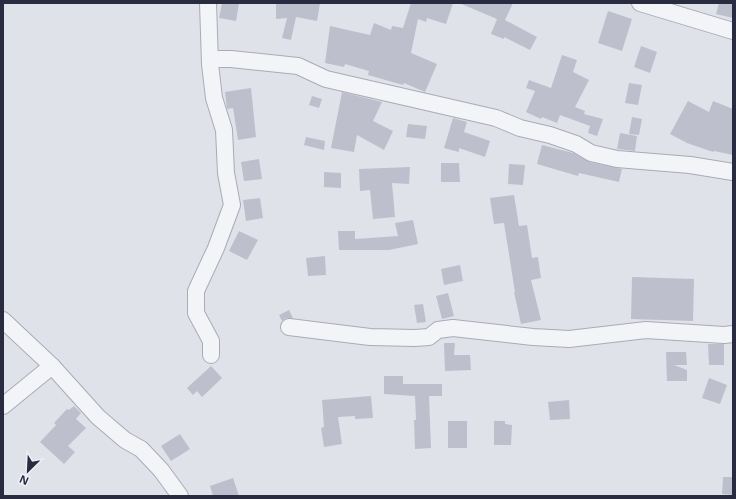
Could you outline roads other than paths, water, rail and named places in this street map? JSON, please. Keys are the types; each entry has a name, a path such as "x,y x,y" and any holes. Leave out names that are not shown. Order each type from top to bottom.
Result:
{"street":[{"path":"208,3 210,59 214,98 224,130 226,173 232,206 210,262 196,291 196,313 211,341 211,355"},
{"path":"640,3 733,31"},
{"path":"210,59 238,59 298,66 326,79 496,118 520,128 550,135 576,144 591,153 617,159 690,165 733,172"},
{"path":"3,320 52,366 98,417 125,440 140,449 156,465 180,496"},
{"path":"289,327 370,337 408,338 429,337 438,330 453,328 533,337 569,339 646,330 724,335 733,334"},
{"path":"3,406 52,366"}]}
